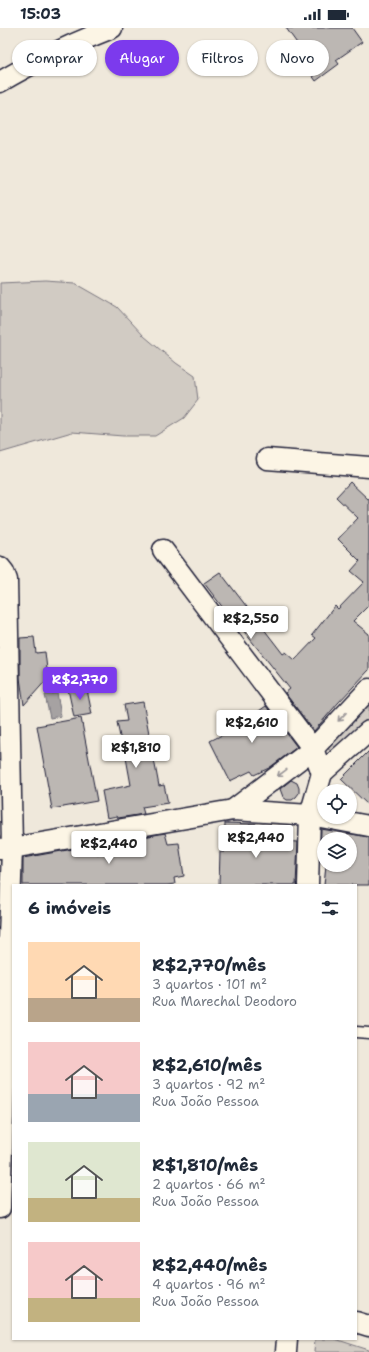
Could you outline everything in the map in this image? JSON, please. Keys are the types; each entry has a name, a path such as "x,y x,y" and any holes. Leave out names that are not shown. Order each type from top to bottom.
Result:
{"street":[{"path":"0,82 84,39 112,28"},
{"path":"267,459 369,467"},
{"path":"163,550 313,749 322,773"},
{"path":"4,573 6,849 0,1206 12,1210"},
{"path":"233,810 313,749 369,689"},
{"path":"308,884 310,815 322,773 369,731"},
{"path":"6,849 233,810 310,815 369,826"},
{"path":"357,1322 369,1326"},
{"path":"286,1352 287,1340"}],"lane":[{"path":"357,1032 369,1033"}],"shaded area":[{"path":"45,281 75,283 117,307 144,336 176,363 195,376 198,400 184,418 155,436 123,436 72,432 0,453 0,283"},
{"path":"57,693 61,716 50,718 45,695"},
{"path":"369,703 369,721 336,754 328,749"},
{"path":"315,1340 338,1340 369,1350 369,1352 314,1352"}],"building":[{"path":"286,28 352,28 362,42 336,60 339,64 329,71 329,40 295,40"},
{"path":"312,76 323,76 316,81"},
{"path":"350,482 369,500 369,605 353,621 369,634 369,670 314,731 285,693 290,689 242,629 240,630 204,583 220,572 283,654 286,652 295,660 316,638 312,635 335,606 338,609 364,582 351,571 360,561 338,539 358,518 336,497"},
{"path":"34,637 36,653 45,652 48,678 24,705 20,678 20,638"},
{"path":"86,685 92,714 74,717 68,689"},
{"path":"143,702 159,786 164,785 168,803 142,807 144,814 107,818 102,791 131,785 123,741 121,742 117,722 127,721 124,705"},
{"path":"266,706 297,747 269,768 254,775 251,771 230,781 210,741 230,731 224,719 237,713 242,723"},
{"path":"81,718 97,801 52,809 37,726"},
{"path":"369,751 369,806 357,794 357,784 346,784 341,779"},
{"path":"291,780 297,783 299,793 292,800 287,800 283,797 280,789"},
{"path":"225,823 256,824 255,840 298,842 296,884 219,884 220,852 224,852"},
{"path":"321,829 339,832 321,832"},
{"path":"165,833 168,844 179,843 184,876 174,878 175,884 23,884 23,858 95,845 97,854 124,849 122,841"},
{"path":"357,835 369,837 369,885 324,884 325,872 357,872"}]}
